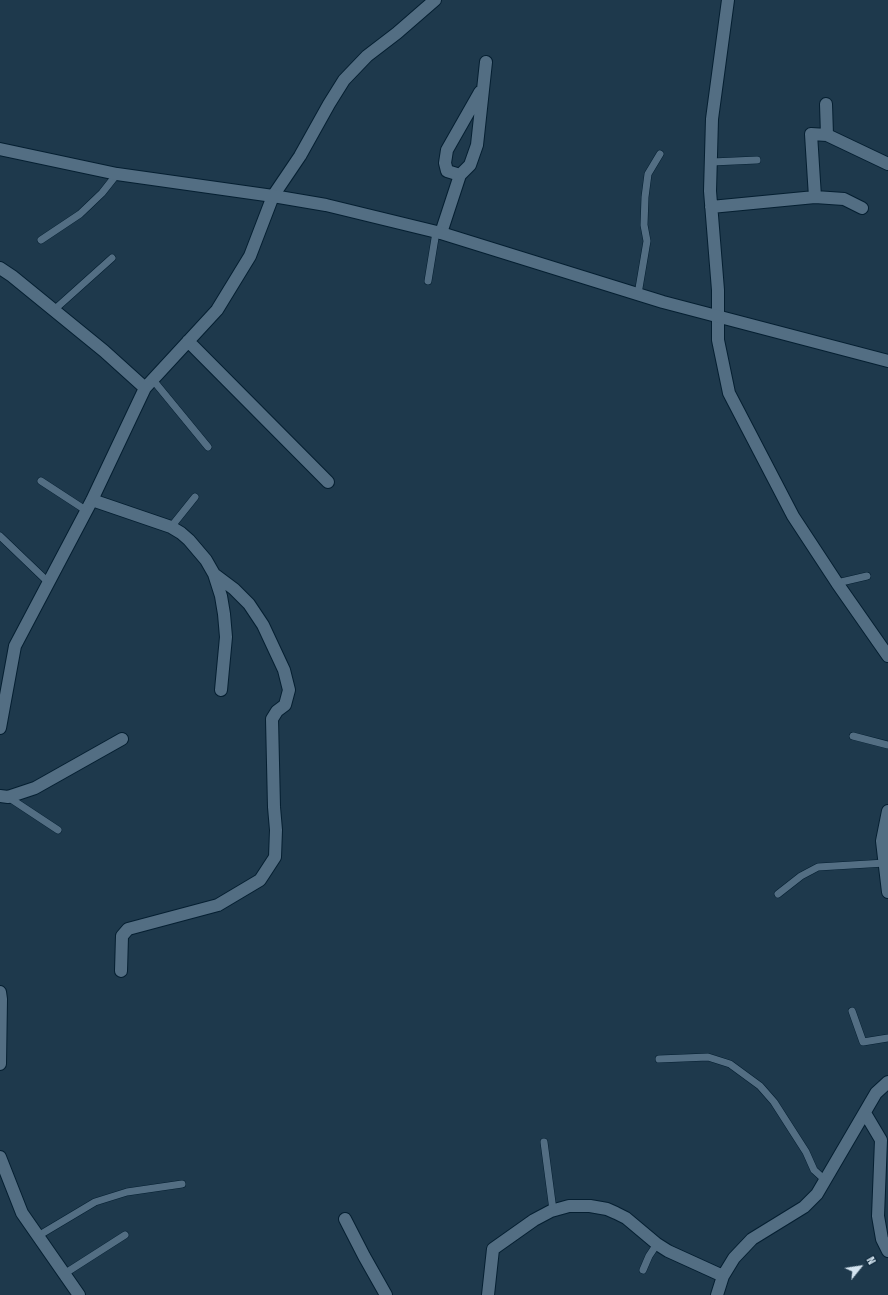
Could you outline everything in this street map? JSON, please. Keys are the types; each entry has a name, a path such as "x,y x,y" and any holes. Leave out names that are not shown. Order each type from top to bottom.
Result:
{"street":[{"path":"728,0 712,119 711,207 718,290 718,340 729,393 793,516 837,583 888,656"},
{"path":"0,728 15,646 90,505 149,384 217,310 250,256 273,196 300,156 344,80 367,56 397,33 431,2"},
{"path":"438,233 460,175 470,165 477,145 486,62"},
{"path":"460,175 447,171 445,163 447,150 482,89"},
{"path":"826,104 827,135"},
{"path":"815,197 811,134 827,135 888,164"},
{"path":"0,149 117,174 326,205 438,233 638,294 888,361"},
{"path":"711,207 815,197 844,199 862,208"},
{"path":"0,268 12,276 104,351 149,384"},
{"path":"188,341 328,482"},
{"path":"90,505 171,527 189,540 206,560 214,574 221,596 226,637 221,690"},
{"path":"121,971 122,936 128,929 218,906 260,880 275,857 276,830 272,719 277,711 285,705 289,690 284,670 259,620 249,604 234,589 214,574"},
{"path":"4,796 35,788 122,739"},
{"path":"888,811 882,841 888,892"},
{"path":"0,997 0,1064"},
{"path":"717,1295 723,1276 734,1258 752,1239 804,1207 817,1194 876,1093 888,1082"},
{"path":"865,1113 881,1140 878,1216 882,1239 888,1251"},
{"path":"0,1157 22,1213 79,1295"},
{"path":"488,1295 493,1249 534,1220 553,1210 576,1206 590,1206 607,1209 626,1218 657,1244 668,1251 723,1276"},
{"path":"345,1219 386,1295"}],"lane":[{"path":"638,294 647,241 644,224 648,174 660,154"},
{"path":"712,162 757,160"},
{"path":"41,240 80,214 102,193 117,174"},
{"path":"428,281 438,233"},
{"path":"54,310 112,258"},
{"path":"149,384 208,447"},
{"path":"41,481 90,505"},
{"path":"171,527 195,497"},
{"path":"0,536 48,582"},
{"path":"837,583 868,576"},
{"path":"853,736 888,745"},
{"path":"4,796 58,830"},
{"path":"778,894 801,876 818,867 884,863"},
{"path":"852,1011 863,1042 888,1038"},
{"path":"659,1059 708,1057 730,1064 736,1068 760,1086 774,1102 806,1152 814,1170 825,1180"},
{"path":"544,1142 553,1210"},
{"path":"38,1236 95,1202 127,1192 182,1184"},
{"path":"64,1274 126,1235"},
{"path":"643,1270 649,1256 657,1244"}]}
